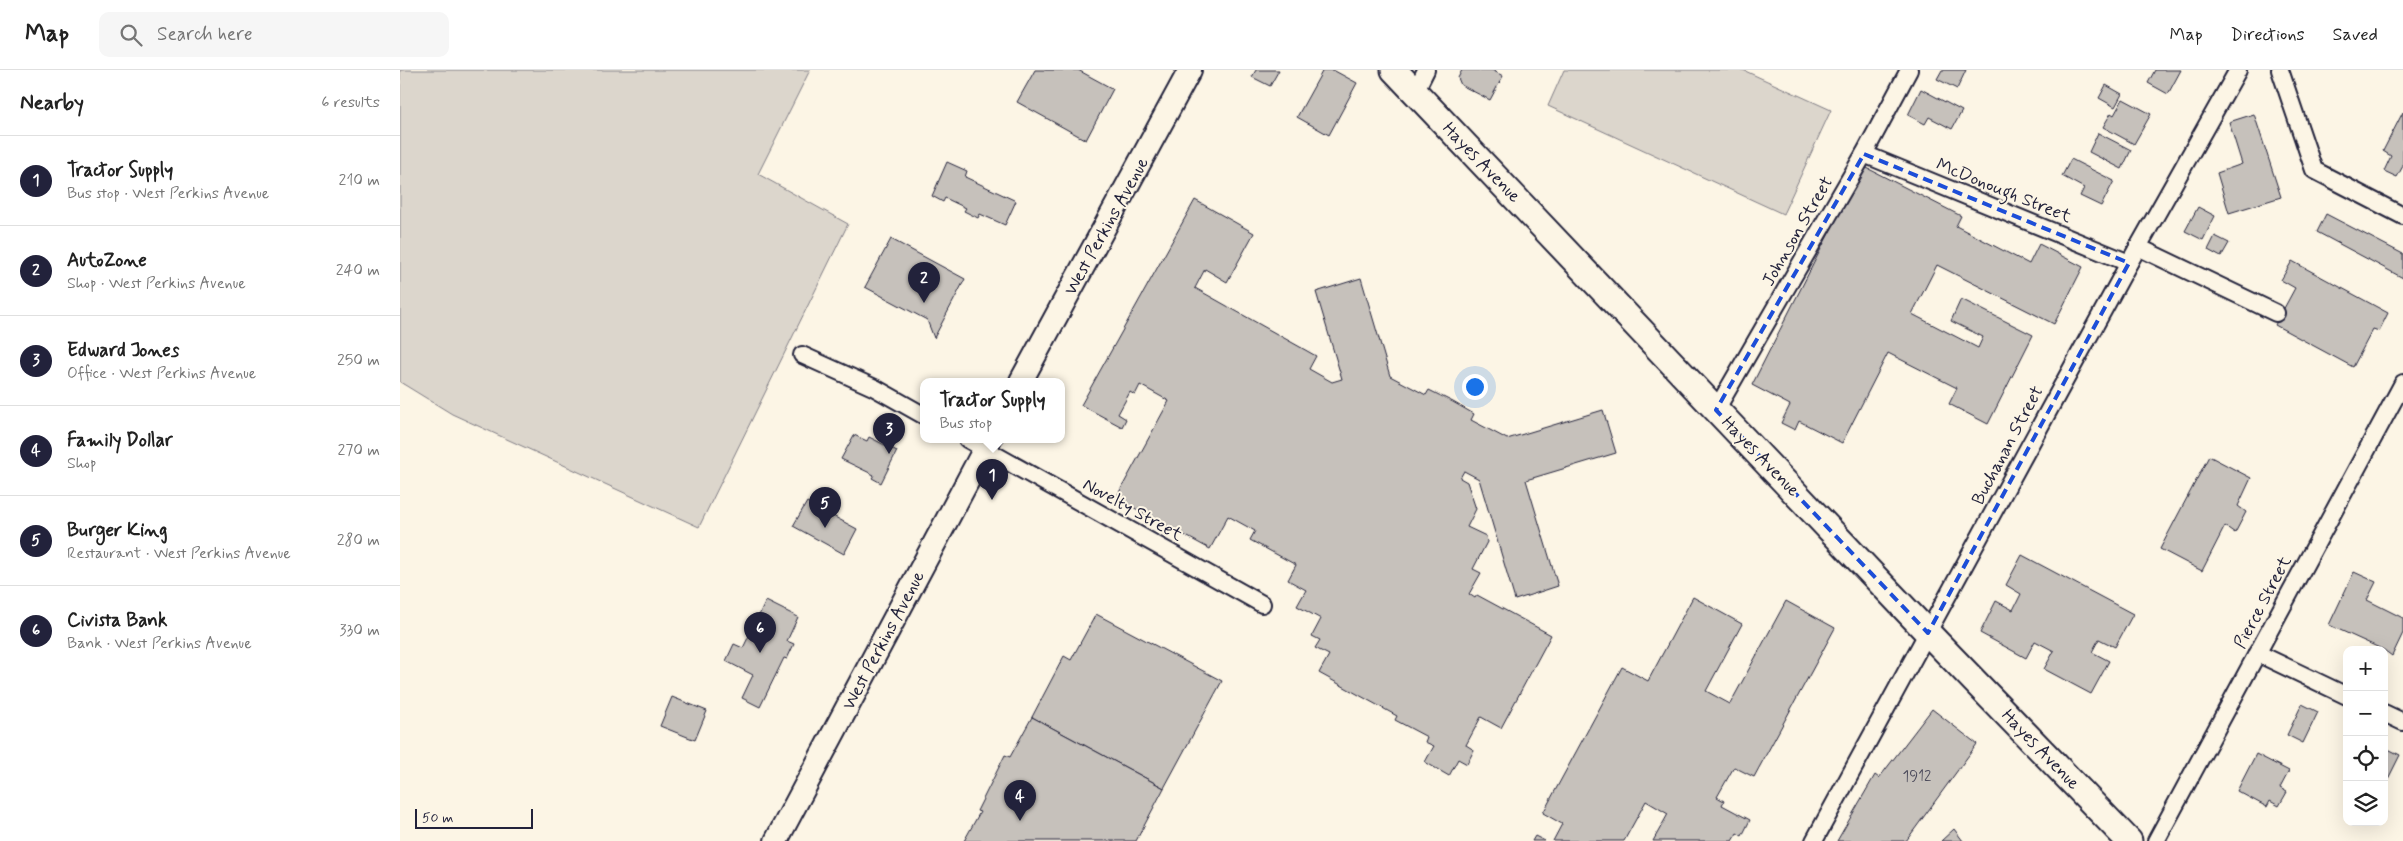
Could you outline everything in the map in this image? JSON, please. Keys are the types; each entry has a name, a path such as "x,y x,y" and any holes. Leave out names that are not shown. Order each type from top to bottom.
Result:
{"main road":[{"name":"West Perkins Avenue","path":"1023,378 1190,70"},
{"name":"Hayes Avenue","path":"1394,70 1928,633 2130,841"},
{"name":"West Perkins Avenue","path":"776,841 979,443"}],"street":[{"path":"1415,92 1426,70"},
{"name":"Johnson Street","path":"1716,410 1864,154 1909,70"},
{"name":"Buchanan Street","path":"1814,841 2129,263 2238,70"},
{"path":"2280,70 2314,170 2403,216"},
{"name":"McDonough Street","path":"1864,154 2129,263"},
{"path":"2138,247 2276,313"},
{"path":"802,354 874,388 920,413"},
{"name":"Pierce Street","path":"2156,841 2403,382"},
{"name":"Novelty Street","path":"982,443 1262,604"},
{"path":"2257,653 2343,694"},
{"path":"2388,716 2403,722"}],"highlighted area":[{"path":"1864,154 2129,263 1928,633 1716,410"}],"shaded area":[{"path":"400,70 810,70 758,174 848,224 699,527 452,414 400,382"},
{"path":"1564,70 1743,70 1831,110 1783,214 1548,106"}],"building":[{"path":"1035,70 1078,70 1113,89 1086,140 1017,102"},
{"path":"1256,70 1279,70 1270,86 1252,77"},
{"path":"1323,70 1333,70 1357,83 1329,135 1297,117"},
{"path":"1462,70 1492,70 1503,76 1490,100 1461,85 1458,78"},
{"path":"1942,70 1966,70 1957,89 1937,79"},
{"path":"2155,70 2181,70 2168,94 2148,83"},
{"path":"2106,85 2122,94 2115,107 2099,98"},
{"path":"1921,89 1962,111 1952,129 1929,117 1925,124 1908,115"},
{"path":"2123,99 2151,114 2134,144 2103,127 2111,113 2114,115"},
{"path":"2403,112 2403,166 2397,177 2384,171 2391,156 2383,151"},
{"path":"2254,114 2281,197 2229,213 2217,173 2242,164 2229,122"},
{"path":"2098,133 2131,150 2122,169 2089,152"},
{"path":"2071,159 2114,181 2101,206 2080,196 2084,188 2062,176"},
{"path":"947,162 967,171 965,177 1016,201 1005,225 980,214 978,218 964,211 966,208 945,198 943,202 932,196"},
{"path":"1863,166 1961,216 1956,226 2029,264 2039,244 2083,267 2054,324 1937,265 1912,314 1978,348 1983,337 1951,321 1961,299 2033,335 1988,424 1949,404 1957,388 1888,353 1842,443 1799,421 1795,430 1781,423 1790,405 1752,385"},
{"path":"1195,200 1254,233 1227,282 1205,269 1195,288 1316,356 1309,369 1332,382 1342,379 1316,292 1361,278 1390,376 1426,395 1429,390 1453,402 1474,414 1471,420 1507,439 1603,410 1616,453 1526,480 1558,586 1515,600 1479,479 1464,471 1460,478 1467,482 1476,509 1467,527 1486,536 1487,542 1473,569 1481,573 1469,594 1475,598 1477,595 1551,635 1501,728 1481,717 1466,745 1474,750 1467,764 1458,759 1449,776 1425,762 1434,746 1425,742 1427,737 1395,720 1397,716 1319,673 1329,655 1315,648 1320,640 1312,636 1321,619 1297,606 1306,590 1288,580 1296,565 1250,540 1255,531 1228,516 1210,549 1116,498 1169,401 1140,385 1135,395 1130,392 1118,414 1126,419 1122,427 1081,405"},
{"path":"2198,207 2215,216 2203,240 2185,231"},
{"path":"2326,214 2403,254 2403,278 2317,232"},
{"path":"2215,236 2229,243 2221,257 2208,250"},
{"path":"891,239 965,279 934,338 927,320 865,287"},
{"path":"2292,261 2388,313 2379,331 2373,329 2353,367 2275,325 2295,288 2281,280"},
{"path":"854,435 867,441 869,437 897,451 881,483 872,478 874,475 841,459"},
{"path":"2209,456 2251,478 2238,506 2246,512 2235,533 2225,526 2202,571 2160,549"},
{"path":"807,502 857,529 844,554 793,526"},
{"path":"2022,555 2133,614 2115,647 2099,639 2092,652 2109,661 2091,694 2044,669 2054,651 2035,641 2026,658 1980,633 1996,601 2013,610 2021,594 2006,585"},
{"path":"2354,572 2376,582 2367,600 2403,618 2403,633 2392,656 2388,653 2388,646 2375,646 2329,625"},
{"path":"1693,597 1742,624 1706,691 1730,704 1786,601 1835,628 1754,777 1734,767 1717,797 1724,801 1722,805 1750,820 1742,836 1737,833 1732,841 1653,841 1668,814 1646,801 1624,841 1553,841 1562,824 1543,813 1622,667 1648,681"},
{"path":"766,601 798,617 787,641 794,644 787,659 784,658 760,707 742,698 753,675 726,661 734,644 743,648"},
{"path":"1096,614 1222,681 1164,788 1032,717 1064,656 1071,660"},
{"path":"672,697 707,711 695,740 660,726"},
{"path":"2302,704 2318,712 2303,743 2287,735"},
{"path":"1932,709 1977,744 1906,841 1837,841 1875,775 1879,778"},
{"path":"1032,717 1164,788 1136,841 964,841 980,812 977,811 1005,755 1010,757"},
{"path":"2388,749 2400,755 2388,779"},
{"path":"2256,754 2289,771 2280,788 2287,792 2279,806 2270,801 2267,807 2237,791"},
{"path":"1954,829 1963,841 1941,841"},
{"path":"1535,836 1545,841 1532,841"}],"place":[{"name":"AutoZone","path":"924,303"},
{"name":"Edward Jones","path":"889,454"},
{"name":"Tractor Supply","path":"992,500"},
{"name":"Burger King","path":"825,528"},
{"name":"Civista Bank","path":"760,653"},
{"name":"Family Dollar","path":"1020,821"}]}
